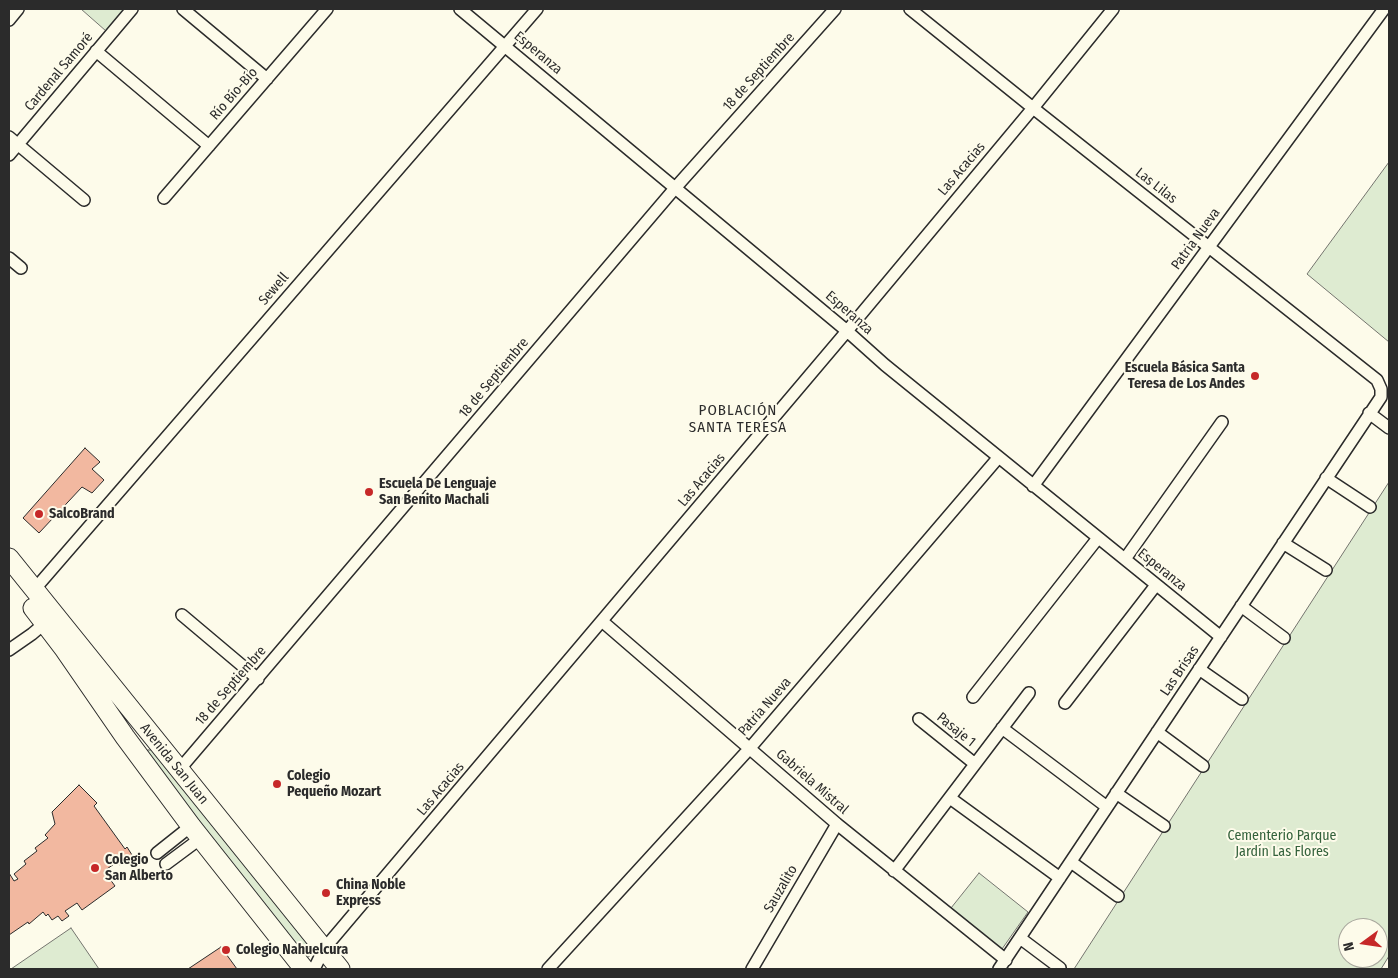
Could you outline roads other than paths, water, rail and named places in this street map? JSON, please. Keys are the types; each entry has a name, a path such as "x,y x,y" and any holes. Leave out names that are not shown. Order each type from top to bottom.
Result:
{"main road":[{"name":"Avenida San Juan","path":"9,558 340,969"},
{"name":"Avenida San Juan","path":"9,578 45,623 125,738 304,969"},
{"path":"125,738 132,729 143,726"}],"street":[{"path":"9,20 18,9"},
{"name":"Cardenal Samoré","path":"9,155 13,140 96,51 132,9"},
{"path":"183,9 266,79"},
{"name":"Esperanza","path":"460,9 676,187 885,365 1221,637"},
{"name":"Sewell","path":"34,590 537,9"},
{"name":"18 de Septiembre","path":"179,770 676,187 835,9"},
{"name":"Las Lilas","path":"910,9 1377,380 1381,389"},
{"name":"Las Acacias","path":"314,969 324,950 847,331 1113,9"},
{"name":"Patria Nueva","path":"1033,486 1384,9"},
{"name":"Río Bío-Bío","path":"164,198 266,79 322,10"},
{"path":"96,51 209,146"},
{"path":"13,140 84,200"},
{"path":"9,258 21,268"},
{"name":"Las Brisas","path":"1002,964 1369,414 1380,397 1381,389"},
{"path":"1369,414 1389,428"},
{"path":"1125,559 1222,422"},
{"name":"Patria Nueva","path":"548,969 750,748 998,458"},
{"path":"1326,478 1370,507"},
{"path":"973,697 1098,538"},
{"path":"1283,542 1326,570"},
{"path":"1065,703 1156,585"},
{"path":"1241,606 1284,638"},
{"path":"182,614 258,679"},
{"name":"Gabriela Mistral","path":"602,622 1002,964"},
{"path":"9,650 45,623"},
{"path":"1199,669 1242,699"},
{"path":"894,871 1029,693"},
{"name":"Pasaje 1","path":"919,719 975,764"},
{"path":"1002,728 1107,807"},
{"path":"1157,732 1203,766"},
{"path":"1116,794 1164,826"},
{"path":"950,798 1060,878"},
{"name":"Sauzalito","path":"752,969 837,824"},
{"path":"157,853 196,832"},
{"path":"166,864 196,832"},
{"path":"1071,862 1118,896"},
{"path":"1020,938 1060,968"}],"place":[{"name":"Escuela Básica Santa Teresa de Los Andes","path":"1255,376"},
{"name":"Escuela De Lenguaje San Benito Machali","path":"369,492"},
{"name":"SalcoBrand","path":"39,514"},
{"name":"Colegio Pequeño Mozart","path":"277,784"},
{"name":"Colegio San Alberto","path":"95,868"},
{"name":"China Noble Express","path":"326,893"},
{"name":"Colegio Nahuelcura","path":"226,950"}],"district":[{"name":"POBLACIÓN SANTA TERESA","path":"738,420"}],"park label":[{"name":"Cementerio Parque Jardín Las Flores","path":"1282,844"}]}
